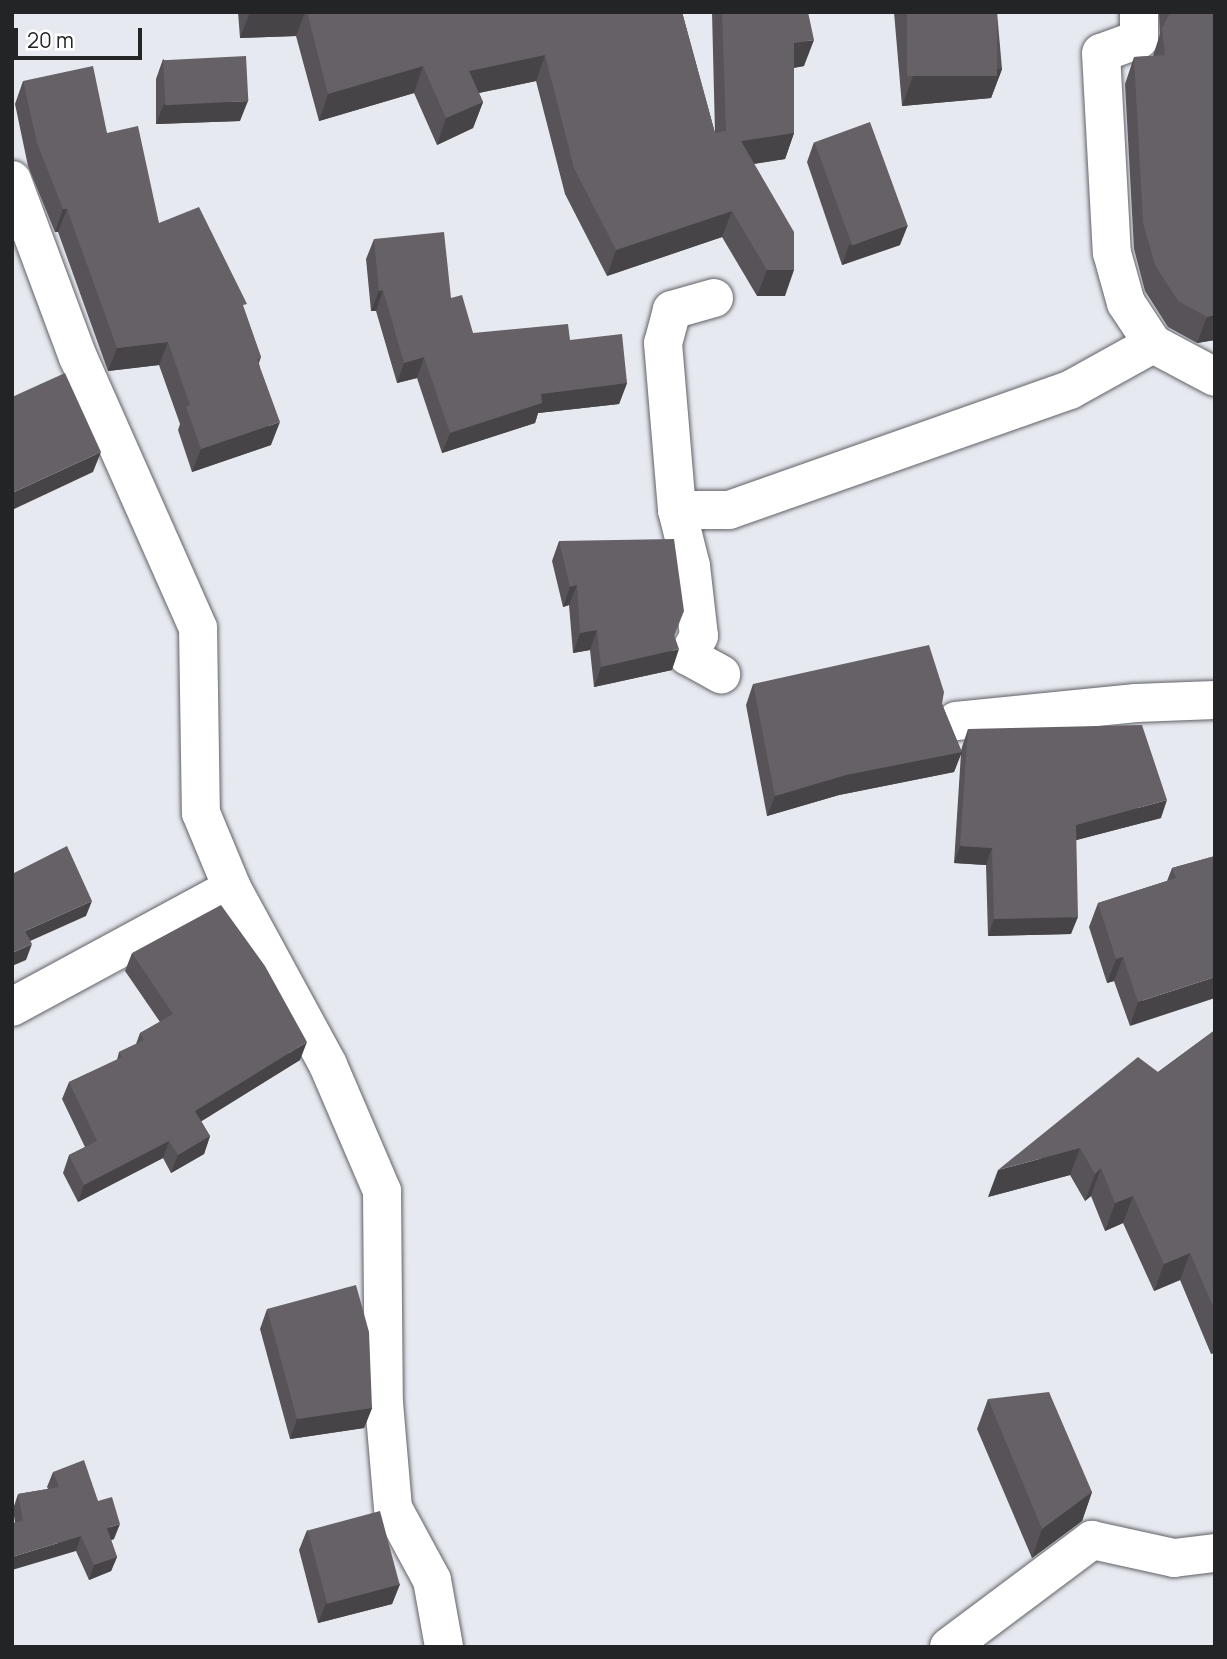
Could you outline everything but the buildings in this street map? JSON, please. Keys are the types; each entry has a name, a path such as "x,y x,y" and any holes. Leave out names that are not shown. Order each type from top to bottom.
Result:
{"street":[{"path":"1139,12 1139,38 1101,53 1111,253 1126,303 1153,344 1215,377"},
{"path":"12,180 78,357 198,628 201,813 232,888 328,1065 382,1191 383,1391 393,1508 432,1580 444,1647"},
{"path":"714,298 672,310 663,343 677,510 691,566 699,636 688,656 721,674"},
{"path":"677,510 729,510 1070,390 1153,344"},
{"path":"956,721 1136,703 1215,701"},
{"path":"12,1007 232,888"},
{"path":"949,1647 1092,1540 1174,1558 1215,1553"}]}
